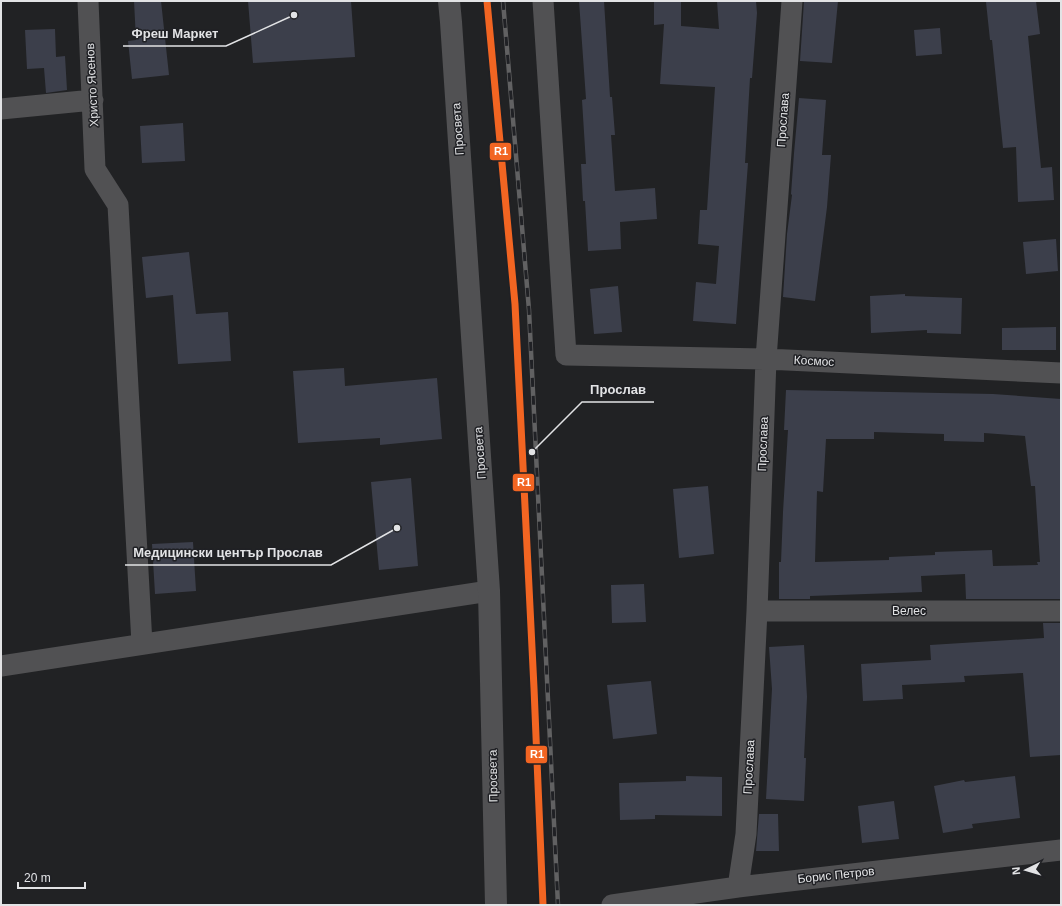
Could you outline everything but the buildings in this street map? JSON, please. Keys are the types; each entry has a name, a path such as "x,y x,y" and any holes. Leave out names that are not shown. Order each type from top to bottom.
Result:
{"street":[{"name":"Христо Ясенов","path":"88,1 95,169 118,205 142,644"},
{"name":"Просвета","path":"449,1 489,591 496,905"},
{"name":"Космос","path":"543,1 566,355 766,359 1061,373"},
{"name":"Прослава","path":"738,886 746,834 766,359 792,1"},
{"path":"1,108 93,100"},
{"path":"1,666 489,591"},
{"name":"Велес","path":"756,611 1061,611"},
{"name":"Борис Петров","path":"612,905 738,886 1061,850"}],"railway":[{"path":"503,1 529,310 558,905"}],"transit line":[{"name":"R1","path":"487,1 515,304 543,905"}],"place":[{"name":"Фреш Маркет","path":"294,15"},
{"name":"Прослав","path":"532,452"},
{"name":"Медицински център Прослав","path":"397,528"}]}
